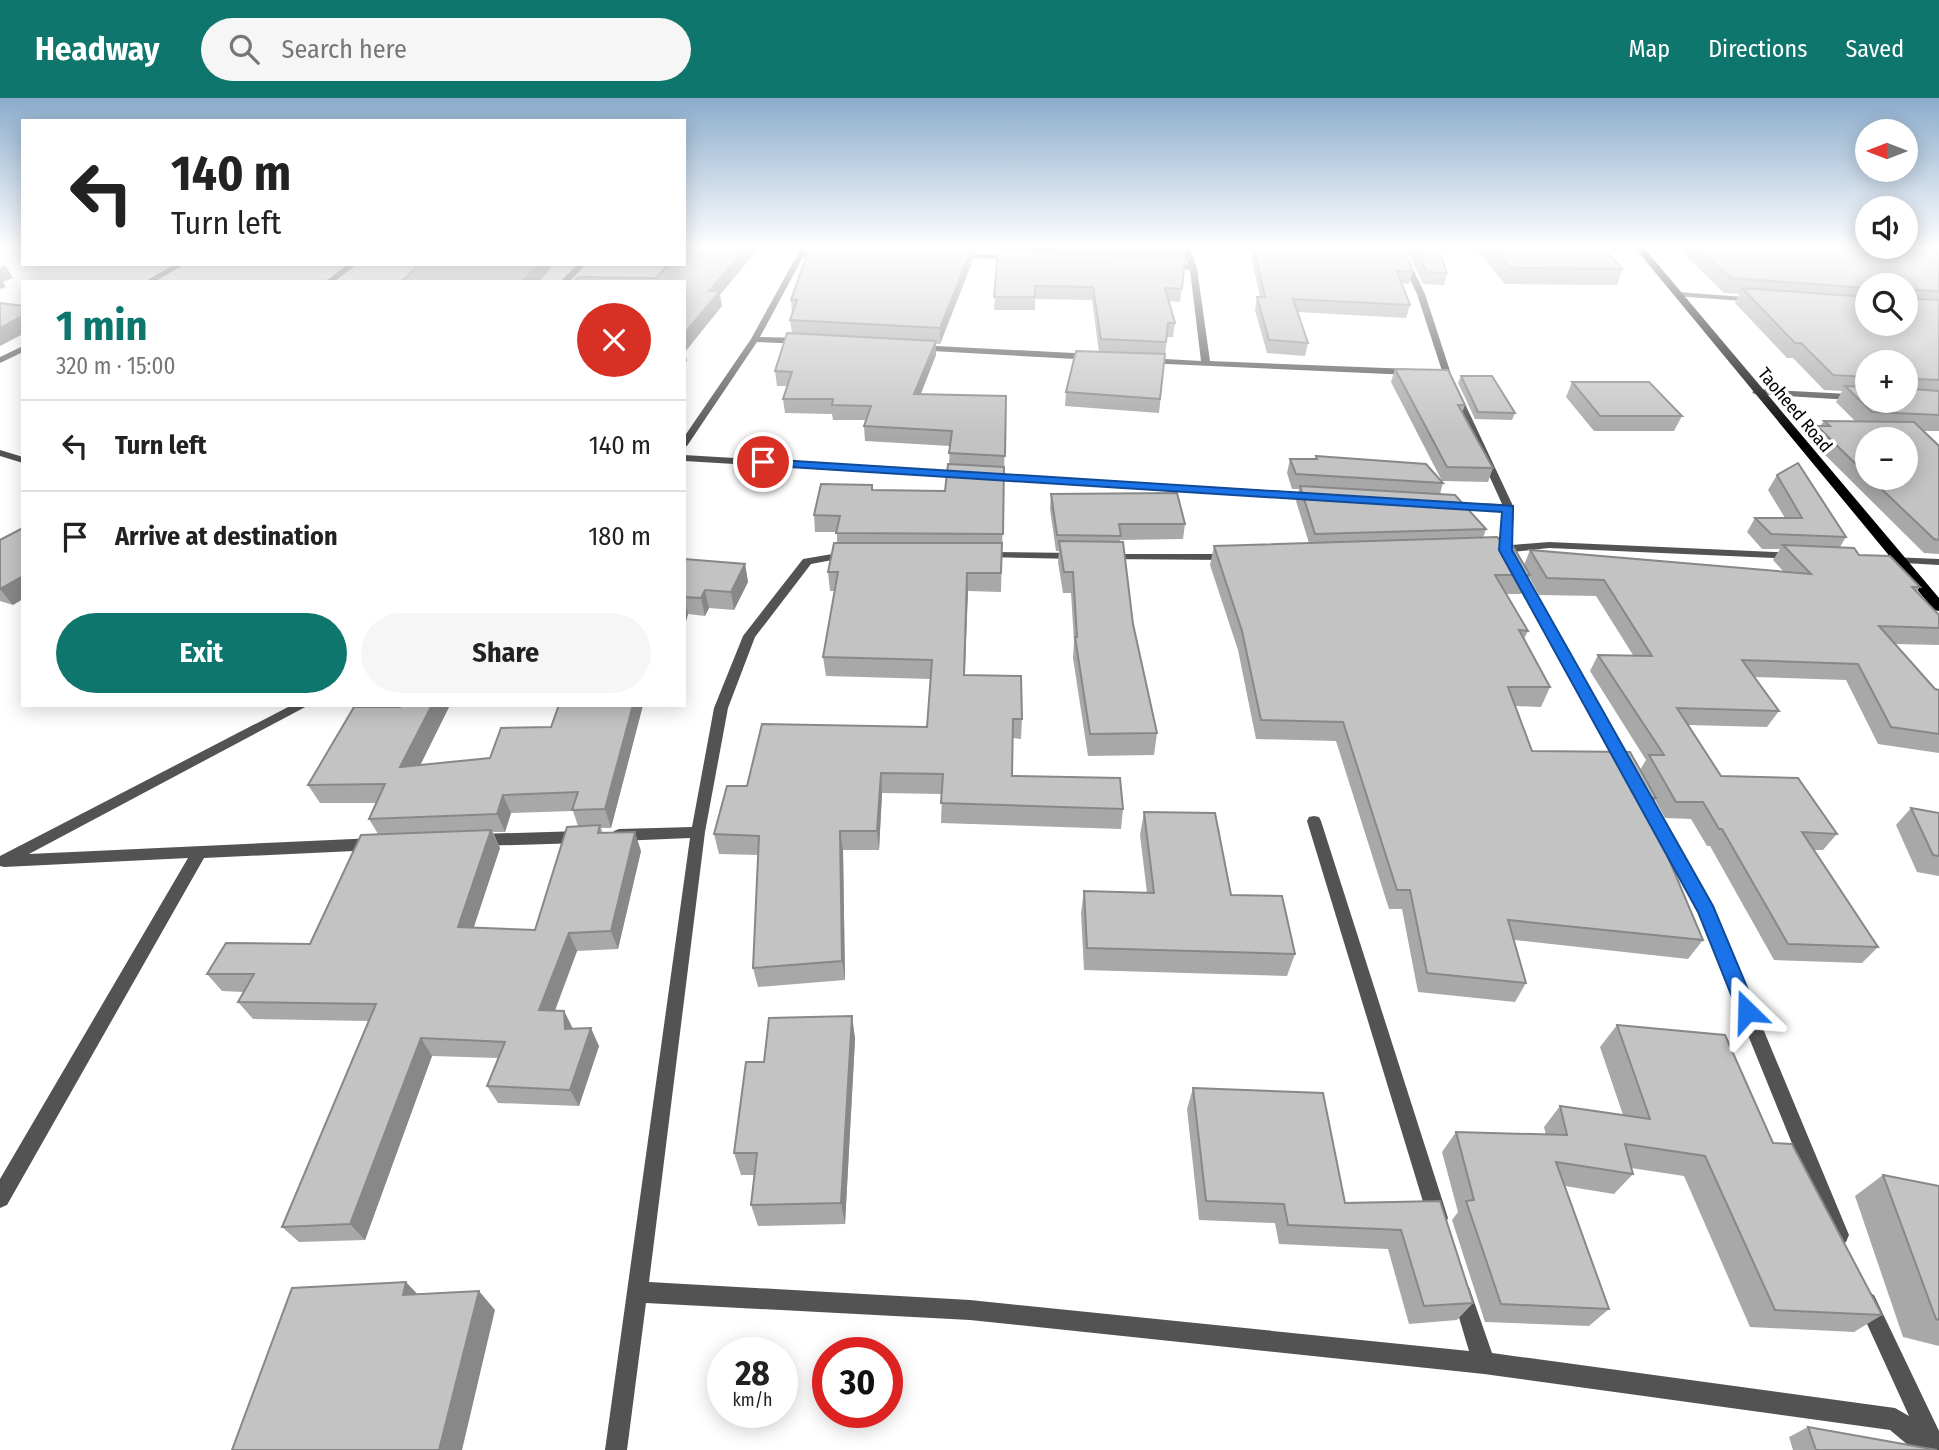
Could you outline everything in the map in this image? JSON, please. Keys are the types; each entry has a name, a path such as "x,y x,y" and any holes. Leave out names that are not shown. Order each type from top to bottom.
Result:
{"main road":[{"name":"Taoheed Road","path":"1692,311 1939,607"}],"street":[{"path":"686,441 755,338 770,311"},
{"path":"1199,311 1206,364"},
{"path":"1425,311 1440,373 1508,508 1506,550 1706,911 1843,1245"},
{"path":"755,338 810,342"},
{"path":"905,347 1110,358"},
{"path":"0,359 21,349"},
{"path":"1137,360 1420,373"},
{"path":"1757,392 1855,397"},
{"path":"0,453 21,459"},
{"path":"686,458 1331,497"},
{"path":"1440,504 1508,508"},
{"path":"1479,551 1549,545 1806,556"},
{"path":"615,1450 698,832 721,708 748,636 807,561 859,554"},
{"path":"969,555 1240,557"},
{"path":"1873,559 1939,562"},
{"path":"2,862 299,707"},
{"path":"1314,821 1443,1231"},
{"path":"463,841 698,832"},
{"path":"2,862 394,844"},
{"path":"0,1198 200,851"},
{"path":"1455,1270 1484,1363"},
{"path":"1858,1284 1934,1450"},
{"path":"638,1292 970,1310 1484,1363 1895,1419 1934,1450"}],"building":[{"path":"0,311 21,311 21,317 0,328"},
{"path":"686,311 703,311 686,332"},
{"path":"793,311 947,311 940,328 790,320"},
{"path":"1097,311 1172,311 1175,323 1168,323 1166,342 1101,339"},
{"path":"1261,311 1297,311 1308,343 1269,340"},
{"path":"1764,311 1855,311 1855,336 1918,336 1918,311 1939,311 1939,380 1918,379 1918,350 1855,350 1855,376 1833,375 1801,343 1795,343"},
{"path":"787,333 936,341 914,394 1006,396 1005,456 949,453 952,431 864,426 871,406 832,405 833,399 783,399 792,372 775,371"},
{"path":"1076,351 1165,354 1160,399 1066,392"},
{"path":"1395,369 1448,370 1465,405 1458,405 1493,468 1447,467"},
{"path":"1461,376 1492,376 1515,413 1478,412"},
{"path":"1572,382 1649,382 1682,416 1600,416"},
{"path":"1845,386 1855,386 1855,396"},
{"path":"1918,389 1939,391 1939,415 1894,413 1918,413"},
{"path":"1824,421 1914,422 1939,446 1939,540 1934,539 1883,490 1918,490 1918,427 1855,427 1855,463 1817,426 1830,426"},
{"path":"1316,456 1426,464 1443,483 1296,474 1290,459 1317,459"},
{"path":"1798,463 1846,537 1771,534 1755,518 1802,518 1777,475"},
{"path":"948,464 1004,467 1003,534 836,533 840,516 814,515 821,484 872,485 872,490 945,491"},
{"path":"1300,486 1455,495 1486,529 1315,534"},
{"path":"1177,493 1185,524 1119,524 1121,536 1057,535 1051,494"},
{"path":"21,529 21,577 0,589 0,540"},
{"path":"1497,537 1502,542 1511,543 1530,575 1495,575 1528,631 1519,630 1550,687 1508,687 1532,751 1630,752 1656,798 1636,798 1665,850 1703,940 1508,920 1526,983 1427,973 1410,890 1397,890 1343,722 1261,720 1242,631 1214,546"},
{"path":"1059,541 1123,542 1133,624 1157,733 1090,734 1075,637 1073,572 1064,572"},
{"path":"834,543 1002,543 1001,573 967,573 964,675 1021,676 1022,719 1013,719 1012,776 1120,778 1123,809 941,803 943,774 881,773 877,831 840,831 842,961 753,968 759,836 714,834 727,786 747,786 762,724 927,727 932,660 823,657 838,572 828,572"},
{"path":"1783,545 1854,548 1859,555 1890,556 1920,587 1912,587 1939,615 1939,628 1879,626 1935,689 1939,690 1939,734 1891,727 1858,664 1742,660 1779,711 1677,708 1721,776 1798,778 1837,834 1802,832 1878,947 1788,944 1722,829 1719,829 1703,802 1676,802 1649,755 1664,755 1598,655 1652,656 1604,580 1547,578 1530,550 1811,574"},
{"path":"686,559 745,564 731,592 705,590 701,598 686,597"},
{"path":"354,707 431,707 400,767 490,758 501,728 551,727 558,707 632,707 605,809 572,810 578,792 503,795 497,814 369,819 385,784 308,785"},
{"path":"1911,808 1939,813 1939,856 1933,855"},
{"path":"1144,812 1215,813 1231,895 1282,896 1295,954 1087,948 1084,891 1154,893"},
{"path":"600,825 598,833 635,832 611,931 569,933 539,1010 564,1011 565,1029 591,1028 570,1090 487,1086 505,1042 421,1038 350,1224 282,1227 376,1004 238,1002 254,974 207,974 226,943 310,944 361,835 491,830 458,927 535,930 567,827"},
{"path":"852,1016 841,1203 751,1205 757,1153 734,1153 746,1062 764,1062 769,1018"},
{"path":"1617,1025 1725,1035 1773,1143 1792,1144 1882,1315 1775,1310 1705,1156 1625,1144 1633,1174 1556,1162 1609,1309 1501,1304 1466,1201 1474,1200 1456,1132 1567,1135 1560,1106 1650,1119"},
{"path":"1193,1088 1323,1093 1345,1203 1440,1201 1473,1303 1424,1306 1401,1230 1288,1225 1284,1204 1206,1201"},
{"path":"1883,1175 1939,1186 1939,1320 1936,1319"},
{"path":"406,1282 403,1295 479,1291 439,1450 232,1450 292,1288"},
{"path":"1808,1427 1937,1450 1816,1450"}],"route":[{"path":"763,462 1508,508 1506,550 1706,911 1747,1011"}]}
